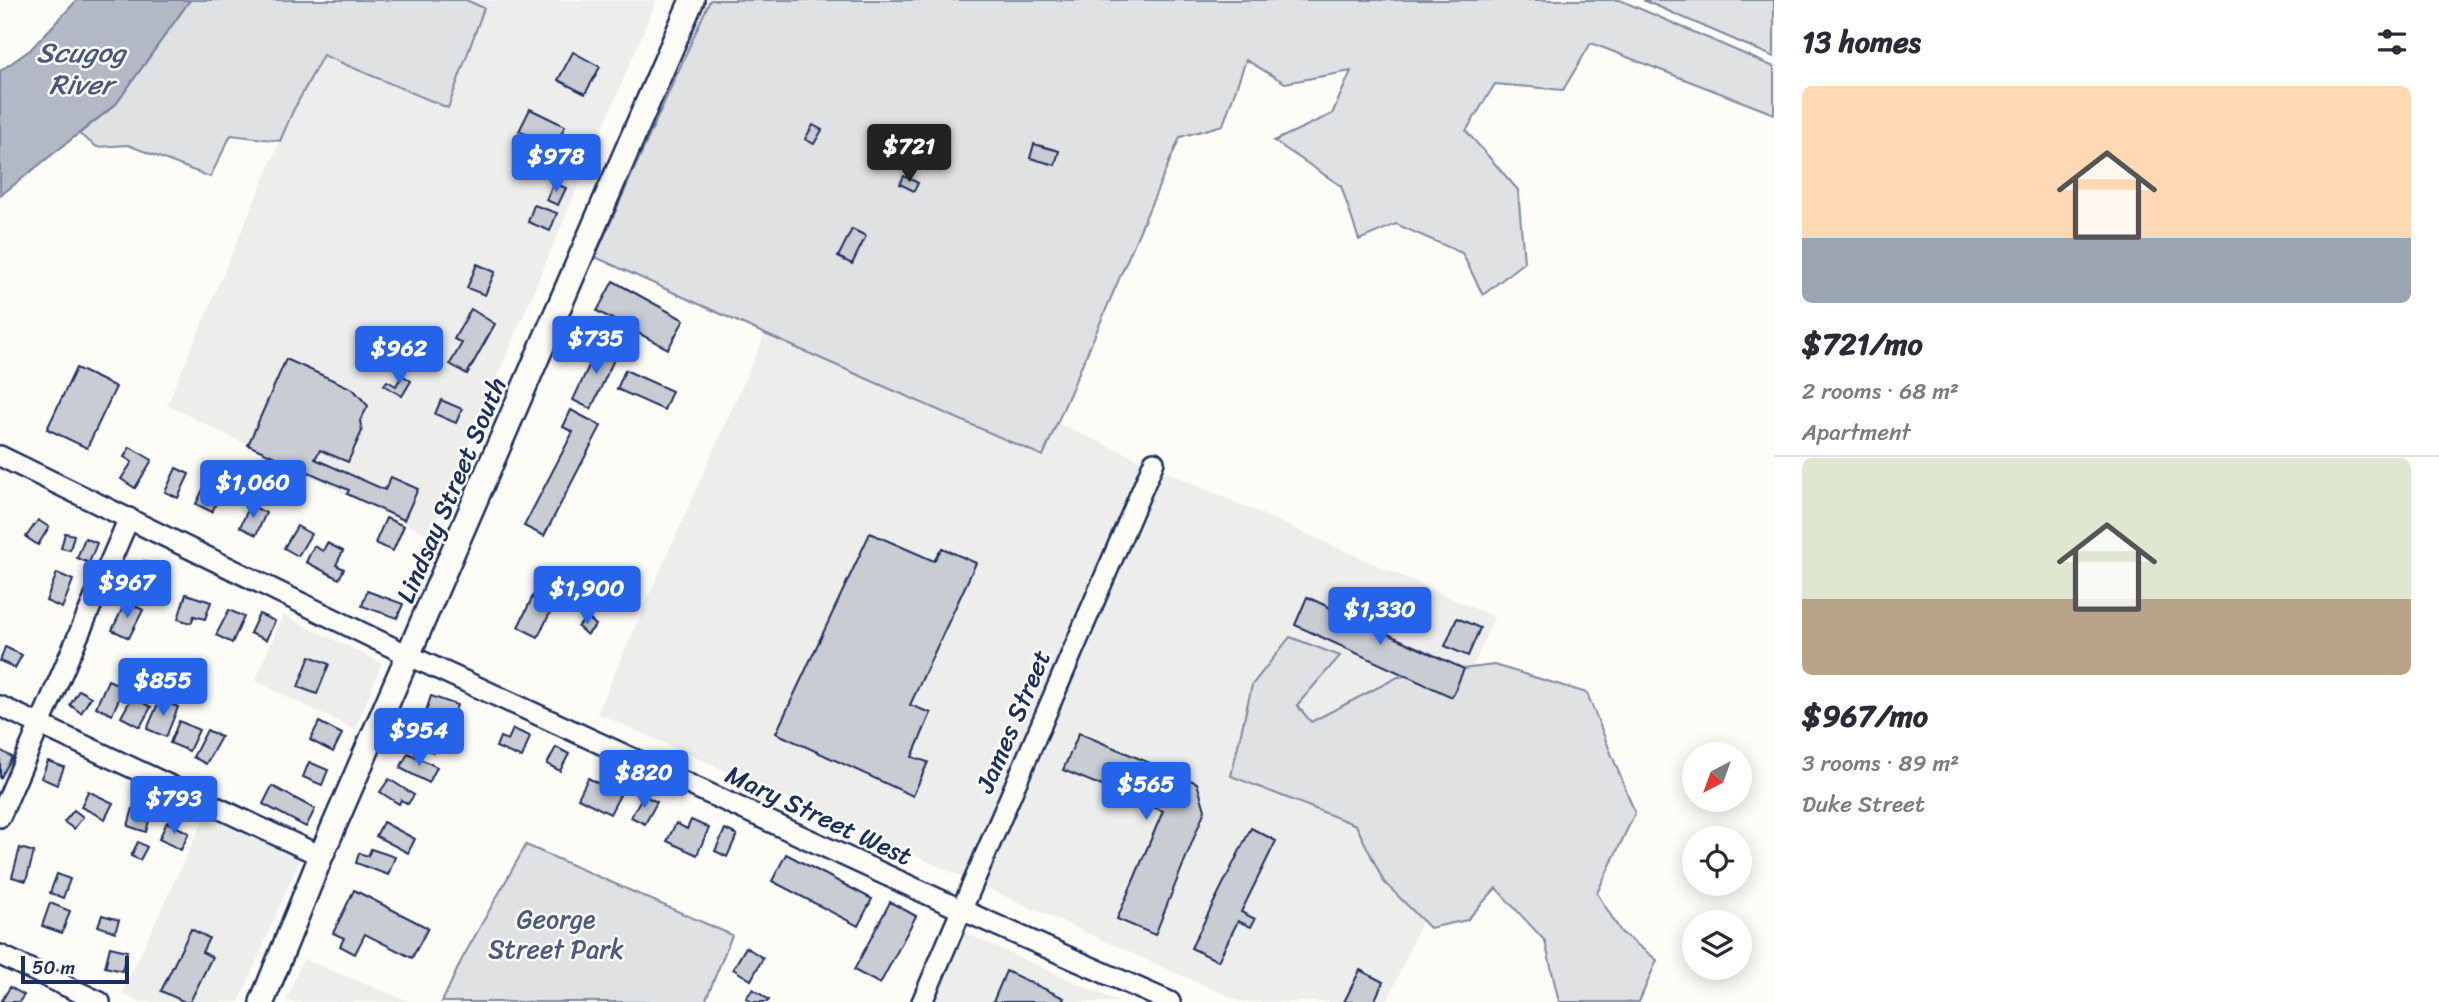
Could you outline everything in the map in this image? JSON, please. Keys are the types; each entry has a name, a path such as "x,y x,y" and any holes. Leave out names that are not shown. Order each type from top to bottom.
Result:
{"main road":[{"name":"Lindsay Street South","path":"262,1002 321,856 410,656 692,0"}],"street":[{"name":"Mary Street West","path":"0,456 410,656 962,910 1170,1002"},
{"name":"James Street","path":"922,1002 1154,461"},
{"path":"0,817 130,518"},
{"path":"0,706 321,856"},
{"path":"0,955 100,1002"}],"shaded area":[{"path":"466,0 657,0 430,536 167,405 293,111 323,55 448,108 484,9"},
{"path":"765,334 1042,456 1057,423 1494,617 1397,844 1446,864 1387,1002 1241,1002 597,713"},
{"path":"283,615 382,663 355,730 255,681"},
{"path":"208,810 302,854 239,1002 140,1002 122,993"},
{"path":"963,932 1119,1002 930,1002"},
{"path":"303,959 411,1002 286,1002"}],"green space":[{"path":"190,0 466,0 484,8 448,108 323,55 280,141 231,135 210,177 128,145 97,147 79,134 116,104"},
{"path":"710,0 1620,0 1774,67 1774,114 1591,43 1563,90 1495,84 1466,131 1518,190 1524,262 1483,295 1462,253 1396,224 1359,240 1341,186 1274,141 1332,114 1351,71 1285,83 1246,60 1223,125 1180,137 1043,456 595,257"},
{"path":"1643,0 1774,0 1774,57"},
{"path":"1290,637 1340,656 1297,705 1311,722 1398,677 1494,665 1587,693 1635,813 1597,893 1621,932 1657,960 1639,1002 1559,1002 1545,941 1496,888 1467,920 1430,928 1384,882 1356,825 1231,776 1252,685"},
{"name":"George Street Park","path":"526,845 732,935 705,1002 442,1002 462,959"}],"water":[{"name":"Scugog River","path":"77,0 190,0 116,104 0,196 0,71 30,50"}],"building":[{"path":"573,52 600,67 585,94 558,80"},
{"path":"530,109 565,126 554,148 519,131"},
{"path":"813,125 822,130 814,144 805,139"},
{"path":"1034,144 1059,151 1055,165 1030,158"},
{"path":"904,176 918,183 914,191 900,184"},
{"path":"554,183 566,188 558,205 546,200"},
{"path":"534,205 557,213 550,231 528,222"},
{"path":"852,229 866,236 852,264 838,257"},
{"path":"477,264 495,272 485,295 467,288"},
{"path":"613,281 684,320 668,349 597,311"},
{"path":"471,309 495,324 467,374 450,364 462,343 454,339"},
{"path":"600,342 618,351 591,409 573,400"},
{"path":"286,359 353,389 368,406 360,421 362,431 348,462 320,450 315,459 385,490 391,477 418,489 404,520 347,494 349,490 248,445"},
{"path":"76,368 116,387 87,448 47,429"},
{"path":"625,370 672,391 664,410 617,389"},
{"path":"402,375 411,381 402,396 384,385 387,381 396,386"},
{"path":"441,400 462,409 456,423 435,414"},
{"path":"571,410 601,426 544,536 524,526 573,432 563,427"},
{"path":"130,447 152,460 135,488 121,479 132,462 124,457"},
{"path":"176,468 189,474 178,498 165,492"},
{"path":"231,472 245,478 240,491 226,486"},
{"path":"207,481 223,489 212,512 196,504"},
{"path":"250,505 266,513 256,535 240,527"},
{"path":"386,518 404,526 393,551 375,543"},
{"path":"38,520 49,527 38,545 26,537"},
{"path":"297,526 311,534 298,556 284,548"},
{"path":"65,533 74,535 70,550 61,548"},
{"path":"870,533 934,561 942,548 976,563 910,705 931,713 912,757 928,762 913,796 776,733"},
{"path":"85,538 97,543 89,563 77,558"},
{"path":"327,543 343,551 336,565 344,569 339,579 306,562 314,546 323,551"},
{"path":"144,561 162,569 149,598 131,590"},
{"path":"57,573 73,580 62,608 46,601"},
{"path":"367,591 403,604 397,618 362,606"},
{"path":"186,594 211,602 205,619 194,616 191,623 178,619"},
{"path":"534,594 554,605 538,637 518,627"},
{"path":"1307,597 1464,669 1452,697 1295,625"},
{"path":"126,601 143,610 129,638 112,630"},
{"path":"229,610 244,617 232,643 216,635"},
{"path":"259,614 275,621 266,640 250,633"},
{"path":"587,617 596,625 587,635 578,627"},
{"path":"1457,618 1480,628 1468,656 1445,646"},
{"path":"5,647 22,655 15,668 0,661"},
{"path":"310,656 329,664 317,694 298,687"},
{"path":"108,680 124,687 112,715 96,707"},
{"path":"79,690 91,697 81,713 70,705"},
{"path":"431,696 457,705 452,720 426,711"},
{"path":"132,697 151,707 140,727 121,717"},
{"path":"160,699 178,707 166,737 147,729"},
{"path":"179,721 199,730 189,751 170,743"},
{"path":"319,722 342,734 333,752 310,740"},
{"path":"418,726 441,739 434,753 410,741"},
{"path":"513,729 530,736 522,758 496,747 500,737 508,740"},
{"path":"207,730 221,737 206,764 193,757"},
{"path":"1079,733 1197,783 1205,810 1155,935 1117,919 1163,811 1063,770"},
{"path":"556,747 569,754 560,771 547,764"},
{"path":"0,750 12,757 0,779"},
{"path":"408,753 437,767 429,783 400,768"},
{"path":"48,761 64,767 57,785 41,778"},
{"path":"309,762 328,770 322,785 303,777"},
{"path":"588,778 620,795 610,814 578,798"},
{"path":"389,779 414,795 408,804 401,800 399,804 380,792"},
{"path":"272,786 315,809 306,827 263,804"},
{"path":"88,791 113,803 105,819 81,807"},
{"path":"643,795 657,802 645,824 631,817"},
{"path":"133,808 151,814 146,832 128,826"},
{"path":"74,810 83,817 74,829 64,822"},
{"path":"691,820 709,828 697,855 667,841 676,823 687,829"},
{"path":"167,822 189,833 181,850 159,839"},
{"path":"383,822 415,839 408,853 376,836"},
{"path":"1251,828 1276,841 1241,912 1255,919 1251,927 1238,921 1218,961 1191,948"},
{"path":"725,829 737,835 727,857 715,851"},
{"path":"138,842 147,847 140,860 131,856"},
{"path":"20,848 34,852 26,881 12,877"},
{"path":"371,849 395,857 388,875 356,863 359,853 368,856"},
{"path":"786,854 872,899 858,926 772,881"},
{"path":"57,874 70,879 63,898 50,893"},
{"path":"354,890 428,928 412,958 365,934 355,954 340,946 344,938 333,933"},
{"path":"890,902 916,916 880,984 854,970"},
{"path":"50,903 70,911 62,933 42,926"},
{"path":"102,915 119,920 115,932 98,926"},
{"path":"191,929 209,938 202,952 212,957 190,1002 185,1002 161,991"},
{"path":"110,947 127,951 122,971 105,967"},
{"path":"746,947 763,958 751,980 733,969"},
{"path":"1360,970 1383,982 1374,1002 1344,1002"},
{"path":"1006,971 1064,998 1062,1002 993,1002"},
{"path":"10,987 24,995 19,1002 1,1002"},
{"path":"753,989 769,1000 752,1002 746,998"}]}
